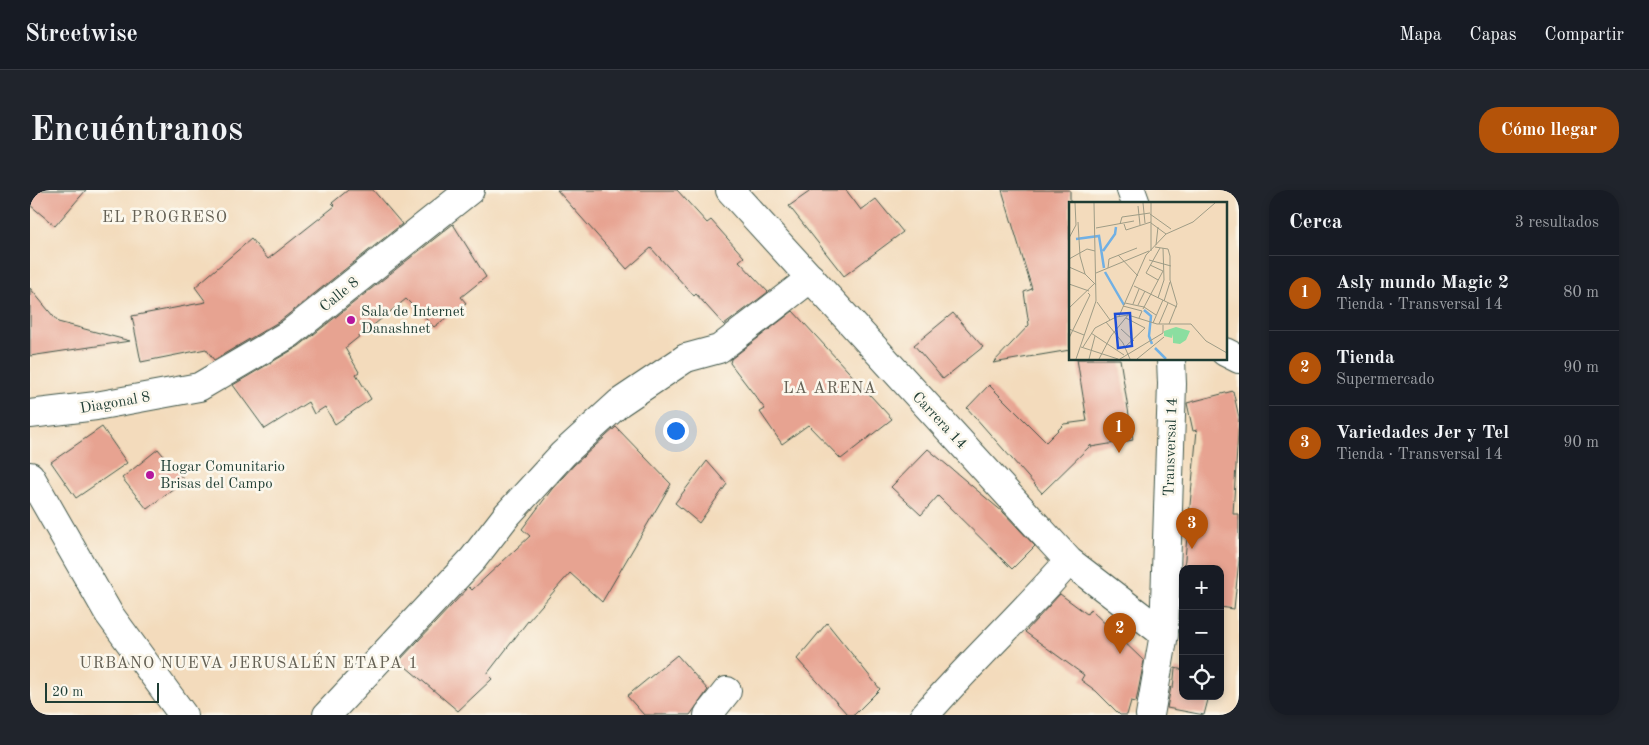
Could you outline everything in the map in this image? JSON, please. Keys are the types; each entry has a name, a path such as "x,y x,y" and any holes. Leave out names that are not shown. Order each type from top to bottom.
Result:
{"street":[{"name":"Calle 8","path":"199,387 289,334 470,190"},
{"name":"Carrera 14","path":"730,190 1070,561 1164,634"},
{"path":"1131,190 1135,202"},
{"path":"327,715 473,559 507,515 563,454 619,404 686,358 719,349 811,278"},
{"path":"1226,352 1239,359"},
{"name":"Transversal 14","path":"1150,715 1164,634 1172,384 1171,360"},
{"name":"Diagonal 8","path":"30,414 96,406 199,387"},
{"path":"30,476 109,614 184,715"},
{"path":"925,715 958,677 1000,637 1070,561"},
{"path":"708,715 727,691"}],"building":[{"path":"30,190 86,190 55,226 30,205"},
{"path":"348,190 373,190 402,224 280,321 214,360 206,349 141,362 132,316 206,302 195,287 251,239 268,259 335,206 332,203"},
{"path":"557,190 677,190 707,223 711,220 744,257 739,261 768,292 724,325 696,294 694,296 651,248 627,269"},
{"path":"812,190 846,190 861,210 876,199 903,232 844,276 789,206"},
{"path":"1002,190 1070,190 1069,350 993,363 1029,325 1024,292 1032,289"},
{"path":"453,224 486,277 461,297 466,303 434,327 406,299 345,348 359,372 356,374 371,399 335,424 325,407 314,414 308,402 265,429 233,385 299,346"},
{"path":"30,288 58,322 130,341 30,356"},
{"path":"793,311 892,419 841,459 808,425 782,444 760,412 765,409 730,363 731,359"},
{"path":"953,313 983,347 943,379 914,345"},
{"path":"1077,360 1120,360 1133,440 1091,447 1091,445 1042,493 967,408 989,385 1046,442 1064,424 1087,421"},
{"path":"1233,391 1239,417 1233,514 1239,514 1239,560 1234,609 1224,608 1224,565 1184,565 1197,430 1193,431 1187,403"},
{"path":"102,427 127,463 76,498 51,462"},
{"path":"616,427 671,484 602,602 570,573 528,621 487,674 492,679 458,711 399,661 469,587 472,590 530,536 522,529 552,489 574,465"},
{"path":"158,449 184,480 147,509 122,478"},
{"path":"928,449 1004,513 1035,546 1012,569 938,496 921,515 891,487"},
{"path":"707,461 727,484 699,523 675,503"},
{"path":"1060,594 1087,614 1090,609 1144,661 1136,702 1131,701 1127,715 1120,715 1096,691 1081,680 1084,675 1025,632"},
{"path":"827,623 880,689 854,715 848,715 797,659"},
{"path":"677,655 708,690 690,715 644,715 627,696"},
{"path":"1175,668 1179,669 1179,700 1208,700 1204,715 1167,708 1171,687 1173,689"}],"place":[{"name":"Sala de Internet Danashnet","path":"351,320"},
{"name":"Asly mundo Magic 2","path":"1119,453"},
{"name":"Hogar Comunitario Brisas del Campo","path":"150,475"},
{"name":"Variedades Jer y Tel","path":"1192,549"},
{"name":"Tienda","path":"1120,654"}],"district":[{"name":"EL PROGRESO","path":"165,216"},
{"name":"LA ARENA","path":"830,387"},
{"name":"URBANO NUEVA JERUSALÉN ETAPA 1","path":"249,662"}]}
